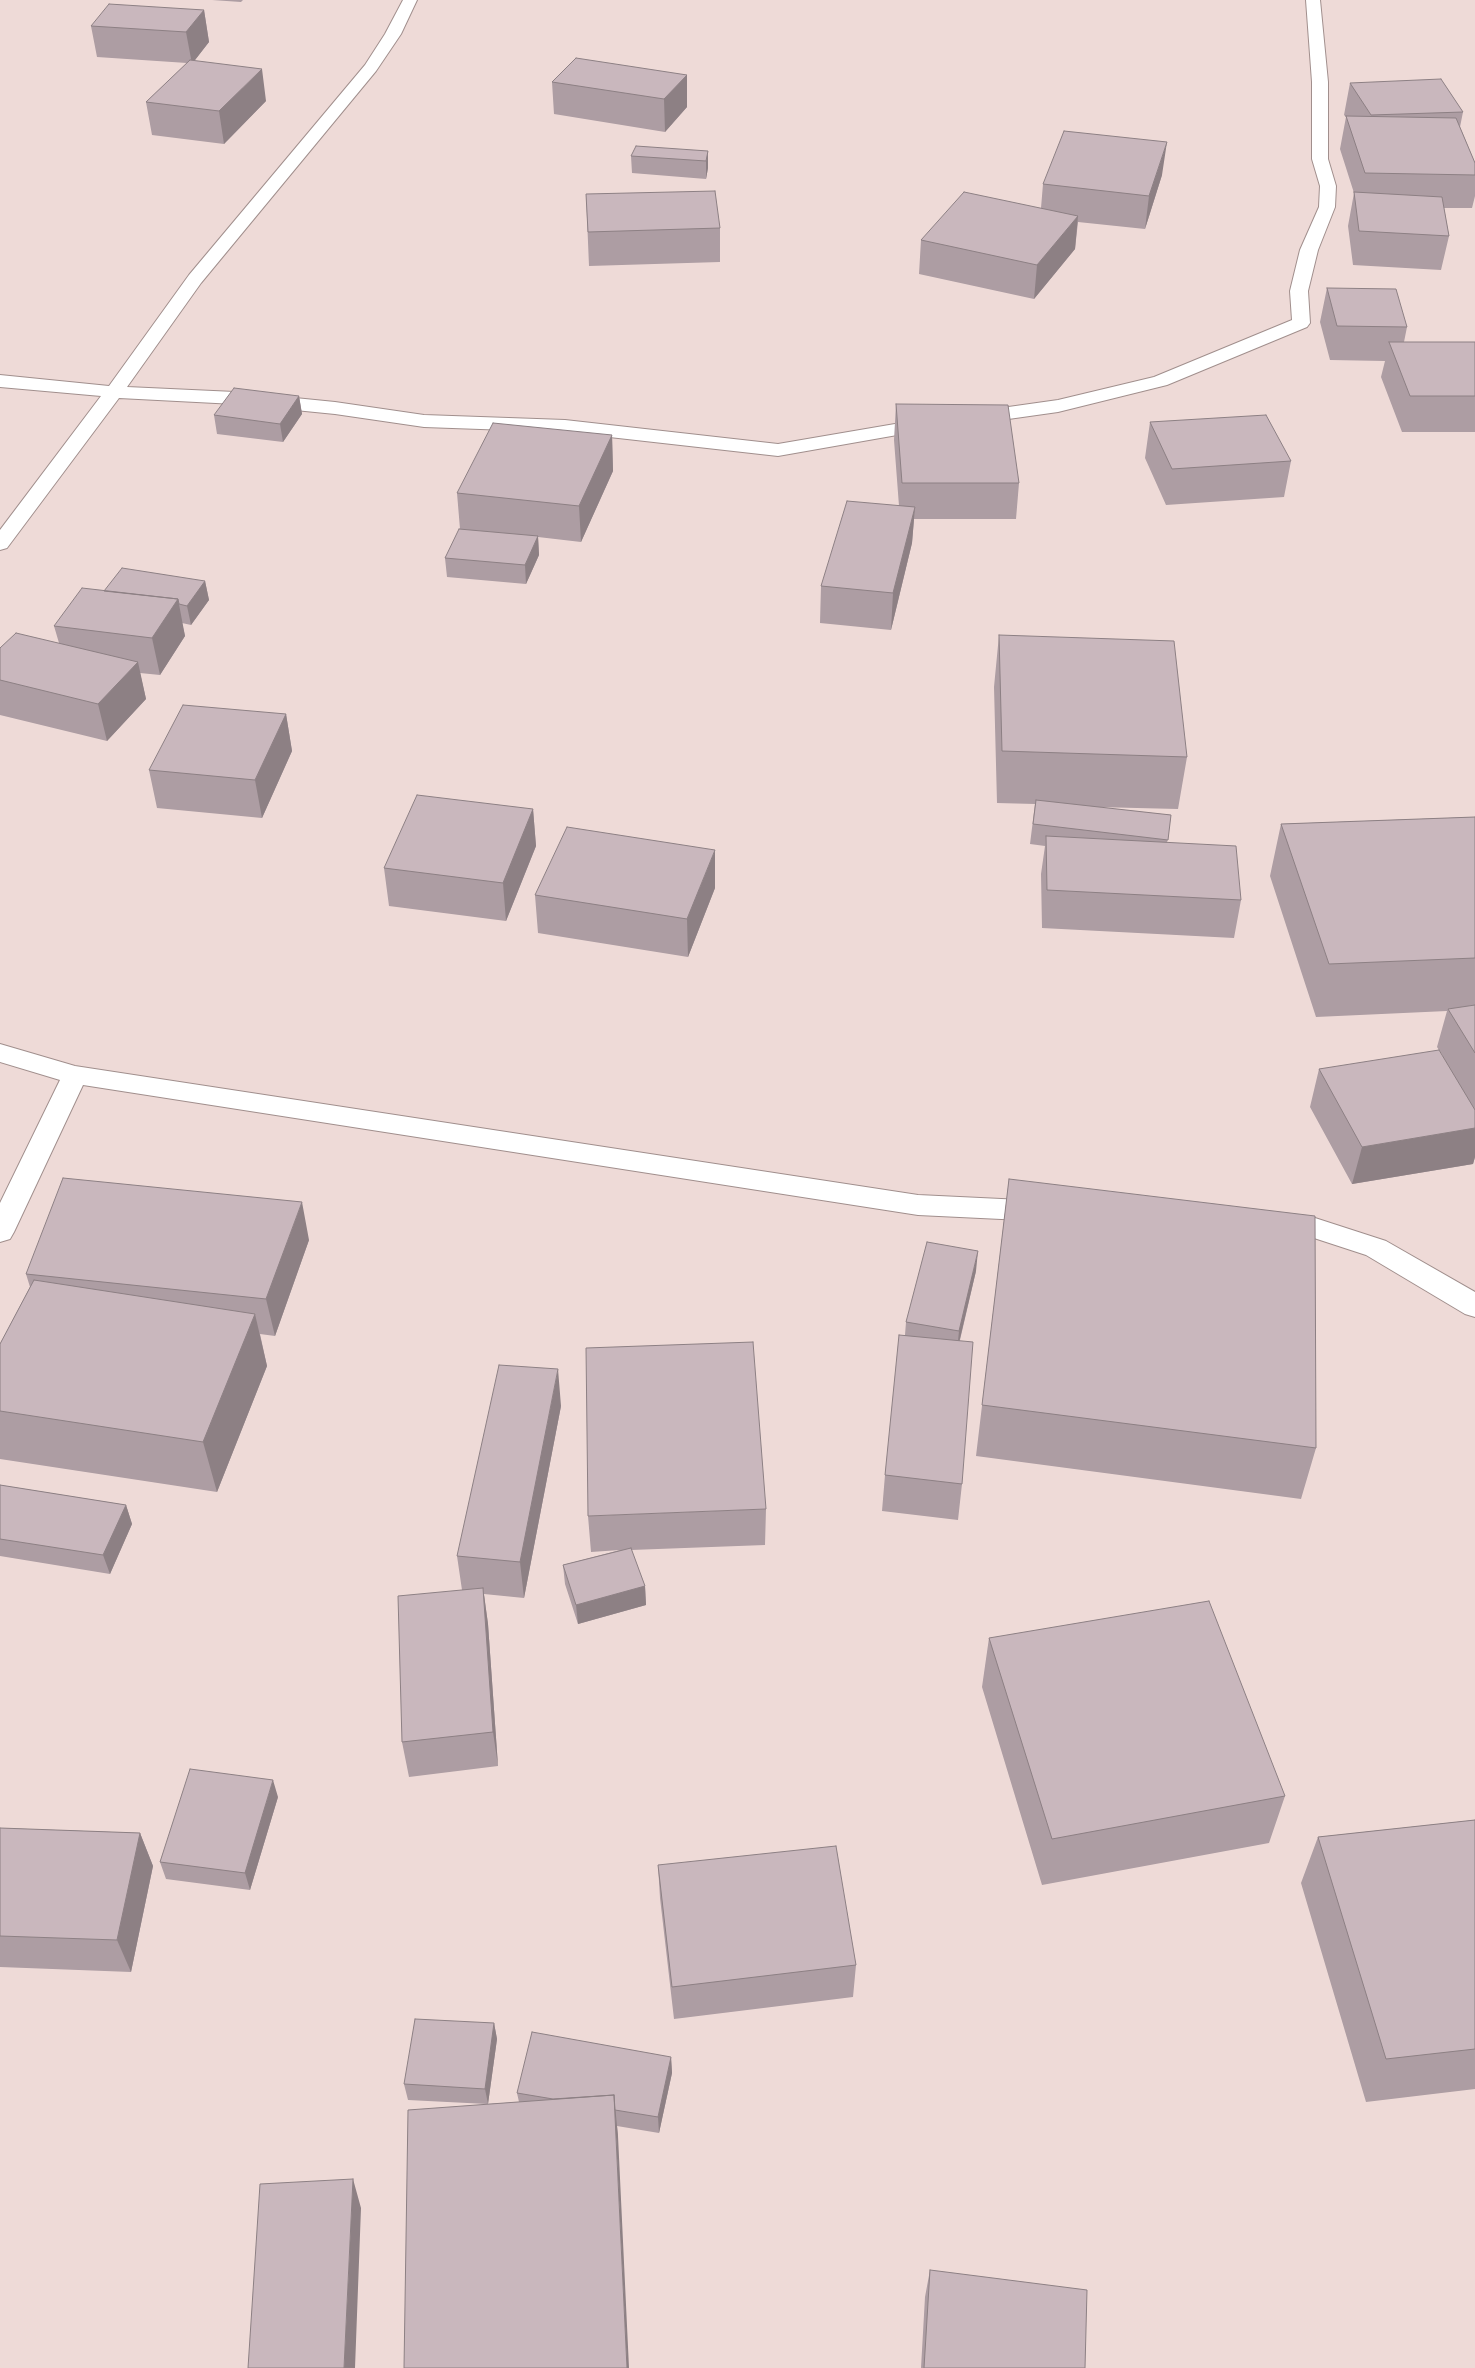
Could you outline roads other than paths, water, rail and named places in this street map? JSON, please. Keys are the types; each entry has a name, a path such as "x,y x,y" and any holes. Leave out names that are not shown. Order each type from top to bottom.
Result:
{"street":[{"path":"0,544 114,392 195,279 370,68 393,34 410,0"},
{"path":"0,381 114,392 235,398 335,408 424,421 565,426 778,450 904,427 1058,406 1160,381 1301,323 1298,291 1309,250 1327,207 1328,186 1320,159 1320,82 1313,0"},
{"path":"0,1054 75,1075 918,1205 1066,1212"},
{"path":"0,1232 75,1075"},
{"path":"1250,1223 1314,1228 1376,1248 1475,1306"}]}
